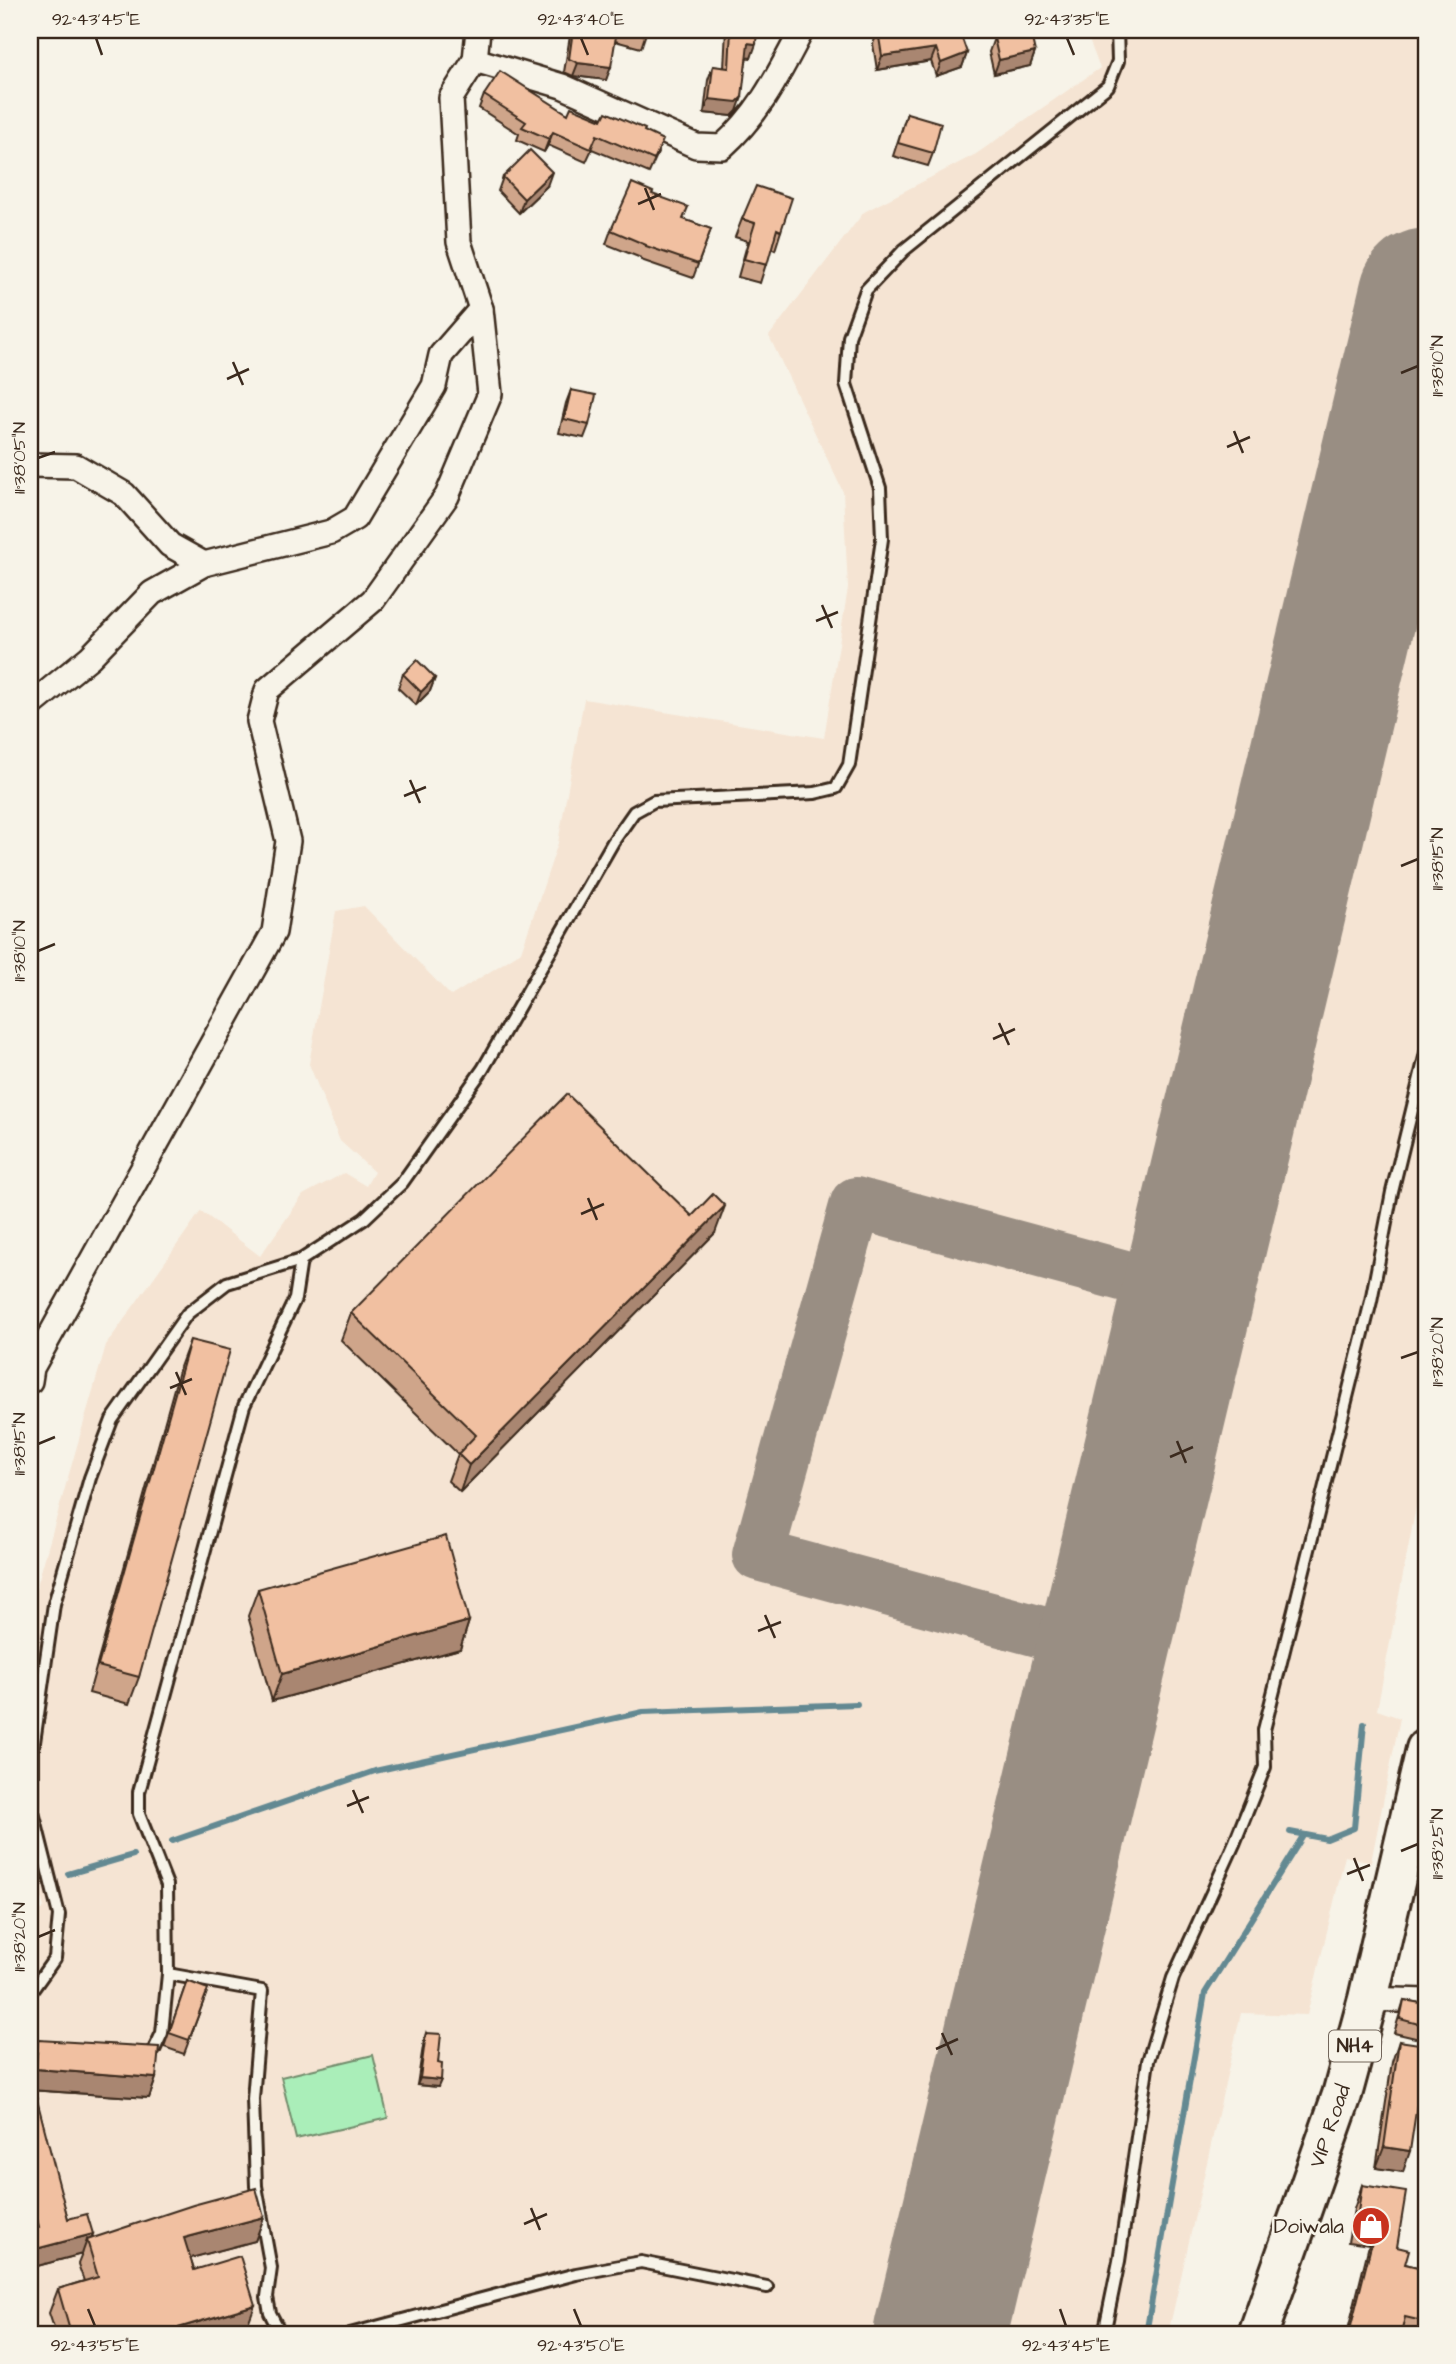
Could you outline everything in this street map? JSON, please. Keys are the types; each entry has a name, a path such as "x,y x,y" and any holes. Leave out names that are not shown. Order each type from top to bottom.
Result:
{"highway":[{"name":"VIP Road","path":"1258,2334 1342,2095 1368,1999 1426,1749"}],"street":[{"path":"30,1381 32,1368 274,932 288,841 259,721 267,690 373,600 447,496 490,394 481,309 459,242 451,98 475,60 478,30"},
{"path":"475,60 562,86 696,146 722,148 764,102 802,30"},
{"path":"30,706 90,657 152,593 204,564 331,532 355,518 434,386 441,355 481,309"},
{"path":"30,465 76,466 124,494 170,545 204,564"},
{"path":"1368,1999 1426,2001"}],"lane":[{"path":"30,1993 55,1958 59,1915 33,1812 33,1749 54,1604 90,1478 112,1420 187,1314 227,1283 301,1260 364,1219 402,1183 483,1069 612,842 634,812 654,802 815,793 836,788 849,765 883,539 880,488 846,384 849,337 866,290 904,250 1108,86 1118,61 1118,30"},
{"path":"1104,2334 1119,2261 1148,2061 1172,1978 1234,1844 1265,1767 1264,1730 1371,1301 1392,1192 1426,1053"},
{"path":"137,2060 154,2050 162,2033 168,1974 167,1885 139,1814 139,1792 244,1406 295,1299 301,1260"},
{"path":"168,1974 262,1991 253,2098 256,2186 271,2268 267,2297 270,2313 281,2334"},
{"path":"350,2334 576,2274 641,2262 767,2287"}],"shaded area":[{"path":"1085,30 1426,30 1426,1455 1377,1710 1400,1718 1371,1862 1345,1856 1307,2015 1241,2013 1168,2334 30,2334 30,1922 44,1907 30,1862 30,1610 106,1345 201,1211 260,1256 303,1195 344,1173 366,1186 374,1172 340,1141 309,1064 336,911 364,906 451,996 521,952 558,843 584,699 824,738 848,588 843,492 769,336 864,212 976,154 1100,68"}],"green space":[{"path":"373,2055 388,2118 296,2139 281,2077"}],"building":[{"path":"573,30 617,30 611,67 578,63 569,59"},
{"path":"625,30 647,30 645,35"},
{"path":"731,30 757,30 756,44 748,43 742,97 737,102 709,99 713,66 729,68"},
{"path":"959,30 967,53 941,63 936,48 882,56 878,31"},
{"path":"1030,30 1035,52 999,60 994,38"},
{"path":"500,71 568,114 571,107 602,120 606,112 645,129 644,131 663,140 654,160 597,135 591,149 553,132 549,139 522,127 526,122 484,95"},
{"path":"907,113 941,123 933,153 898,143"},
{"path":"530,150 552,172 524,199 503,177"},
{"path":"632,183 653,192 652,194 688,207 683,219 711,229 698,264 646,246 611,230"},
{"path":"756,186 792,198 781,231 777,229 767,265 744,259 755,223 742,219"},
{"path":"571,390 596,395 589,425 564,419"},
{"path":"417,660 435,678 421,692 403,674"},
{"path":"567,1094 692,1216 713,1194 725,1206 469,1465 458,1454 476,1435 351,1313"},
{"path":"190,1340 230,1350 139,1677 98,1666"},
{"path":"446,1536 469,1621 282,1674 258,1589"},
{"path":"187,1981 208,1989 189,2040 169,2033"},
{"path":"1404,2000 1426,2004 1426,2026 1400,2019"},
{"path":"426,2033 441,2034 438,2063 442,2064 441,2080 420,2078"},
{"path":"38,2040 159,2047 156,2078 36,2069"},
{"path":"1399,2041 1426,2045 1410,2151 1384,2147"},
{"path":"33,2096 36,2096 68,2219 87,2214 93,2234 32,2250 30,2229 39,2227 30,2191"},
{"path":"1362,2185 1406,2192 1397,2247 1409,2250 1405,2264 1426,2269 1426,2322 1405,2317 1401,2334 1349,2334 1377,2222 1357,2219"},
{"path":"256,2188 264,2217 184,2238 194,2270 240,2256 255,2305 158,2334 71,2334 58,2289 98,2277 87,2240 193,2205"}],"waterway":[{"path":"172,1841 375,1771 643,1712 857,1704"},
{"path":"1290,1832 1327,1839 1354,1828 1364,1724"},
{"path":"1146,2334 1205,1993 1303,1836"},
{"path":"68,1874 133,1855"}],"taxiway":[{"path":"1104,1649 758,1555 856,1203 1188,1293"}],"runway":[{"path":"940,2334 1426,295"}],"place":[{"name":"Doiwala","path":"1371,2226"}]}
